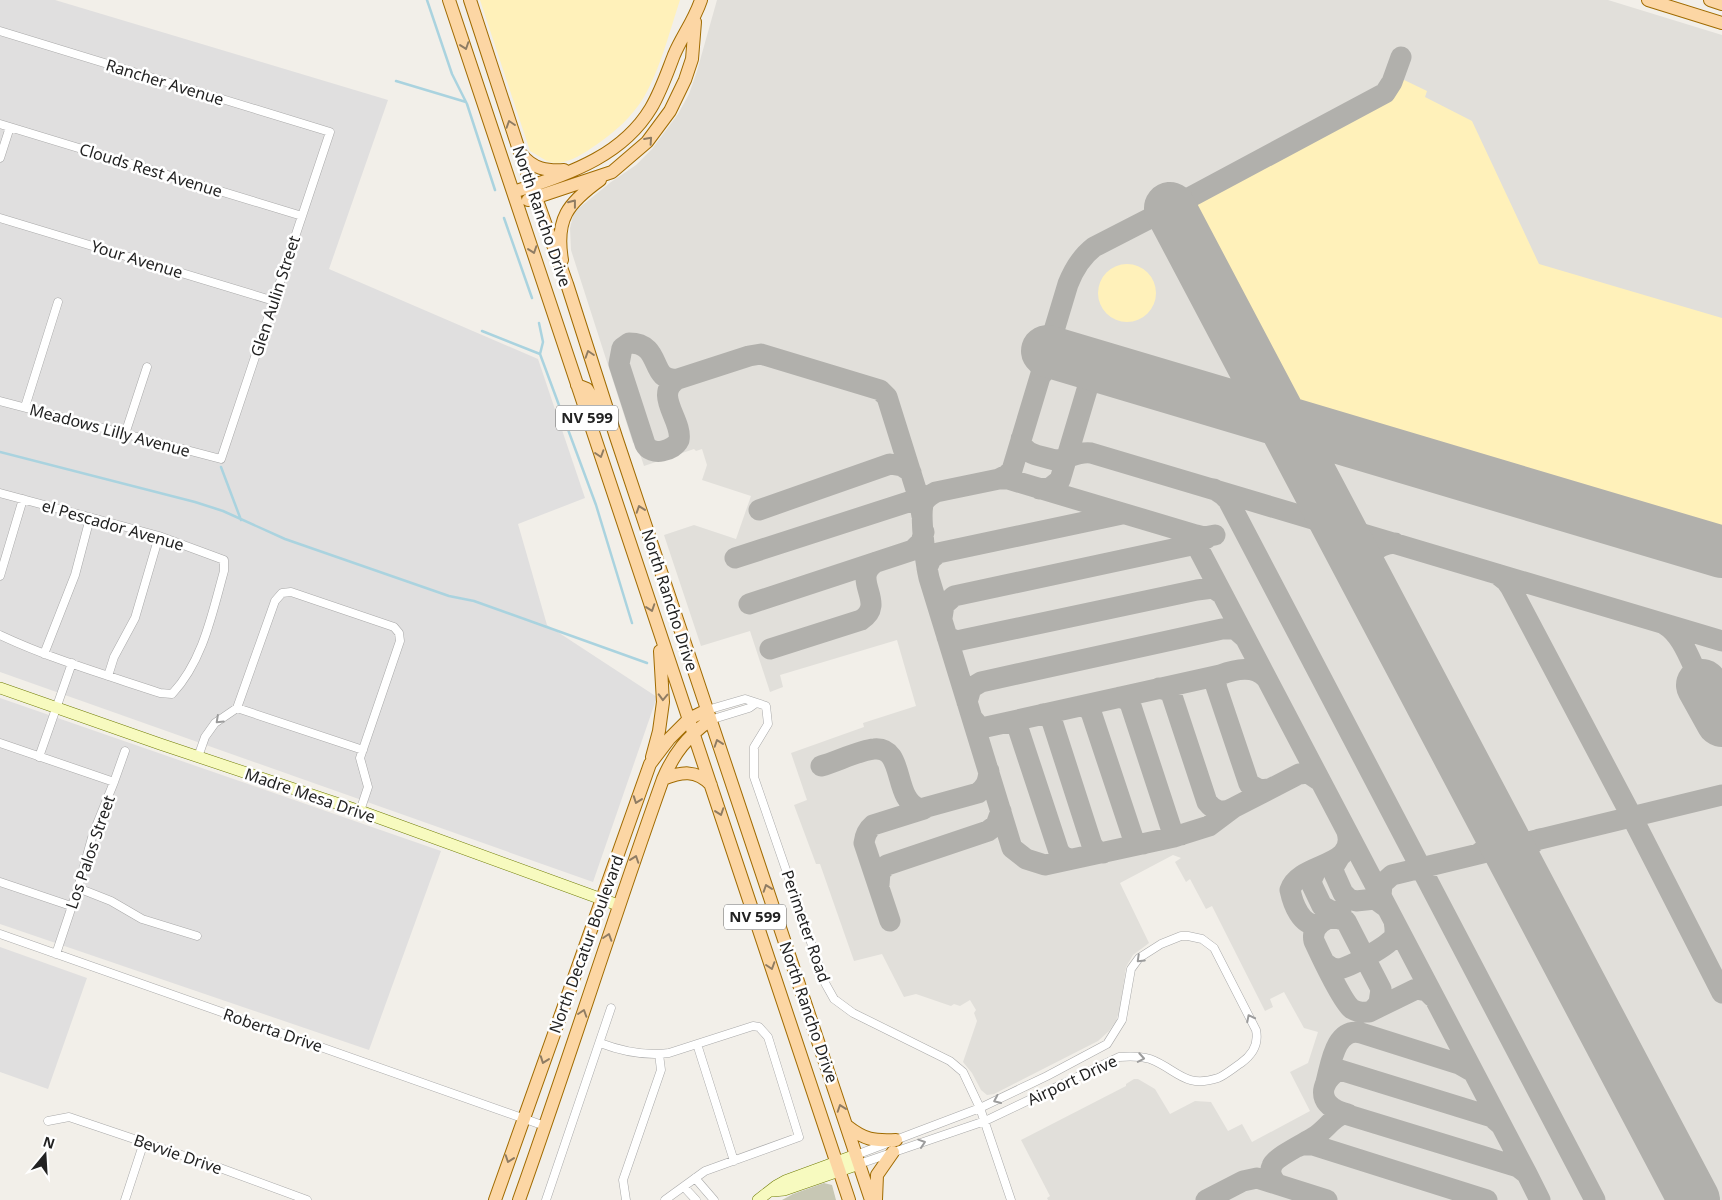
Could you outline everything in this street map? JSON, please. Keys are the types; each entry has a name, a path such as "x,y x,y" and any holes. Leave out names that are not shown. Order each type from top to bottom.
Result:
{"main road":[{"name":"North Rancho Drive","path":"449,0 849,1200"},
{"name":"North Rancho Drive","path":"470,0 871,1200"},
{"path":"566,284 561,242 565,214 577,198 638,152 655,133 676,99 692,60 696,17 701,0"},
{"path":"1648,0 1722,23"},
{"path":"1710,0 1722,4"},
{"path":"534,192 598,160 617,146 636,127 650,109 669,71 675,54 696,17"},
{"path":"519,150 528,163 550,171 563,170 571,172"},
{"path":"516,198 612,172"},
{"path":"576,385 584,387 590,392 616,437"},
{"path":"650,764 664,702 659,631"},
{"name":"North Decatur Boulevard","path":"495,1200 650,764 669,739 689,719 709,715"},
{"name":"North Decatur Boulevard","path":"519,1200 618,905 663,779 669,765 685,742 709,715"},
{"path":"663,779 687,773 703,777 711,785"},
{"path":"555,1028 563,1032 566,1036 566,1041 558,1064 555,1096"},
{"path":"847,1126 865,1138 878,1140 894,1146 877,1175 876,1200"}],"street":[{"name":"Rancher Avenue","path":"0,31 330,132"},
{"name":"Clouds Rest Avenue","path":"0,124 302,216"},
{"path":"0,158 10,127"},
{"name":"Glen Aulin Street","path":"221,459 330,132"},
{"name":"Your Avenue","path":"0,218 274,301"},
{"path":"25,408 58,302"},
{"path":"125,434 146,367"},
{"name":"Meadows Lilly Avenue","path":"0,401 221,459"},
{"name":"el Pescador Avenue","path":"0,493 159,536 224,560 224,571 203,644 181,685 172,694 160,693 108,676"},
{"path":"0,576 23,499"},
{"path":"44,654 75,575 90,518"},
{"path":"0,634 44,654 108,676 114,658 135,618 159,536"},
{"path":"198,757 205,737 215,723 237,708 275,601 282,593 291,592 394,627 399,634 400,641 360,758 368,787 360,811"},
{"path":"39,757 72,663"},
{"name":"Madre Mesa Drive","path":"0,688 360,811 618,905"},
{"name":"Perimeter Road","path":"709,715 746,699 766,706 768,724 754,747 754,777 824,983 834,999 853,1013 950,1061 963,1072 980,1108 1011,1200"},
{"path":"237,708 363,750"},
{"path":"0,743 114,782"},
{"name":"Los Palos Street","path":"56,954 78,888 93,834 125,751"},
{"path":"0,882 71,906"},
{"path":"78,888 111,900 142,919 197,936"},
{"name":"Roberta Drive","path":"0,934 545,1126"},
{"name":"Airport Drive","path":"858,1159 894,1146 980,1108 1048,1076 1107,1044 1122,1020 1131,969 1139,958 1161,944 1181,936 1202,939 1214,948 1256,1030 1256,1040 1248,1058 1220,1078 1199,1082 1186,1080 1150,1059 1133,1056 1119,1057 985,1122 894,1146 858,1159"},
{"path":"546,1200 611,1008"},
{"path":"600,1043 630,1051 659,1054 669,1053 753,1026 759,1027 768,1037 799,1137 705,1171 665,1200"},
{"path":"697,1044 734,1161"},
{"path":"626,1200 623,1180 661,1070 659,1054"},
{"name":"Bevvie Drive","path":"48,1121 69,1117 307,1200"},
{"path":"125,1200 144,1142"},
{"path":"758,1200 785,1181 858,1159"},
{"path":"695,1178 714,1200"},
{"path":"684,1187 696,1200"}],"shaded area":[{"path":"0,0 55,0 388,100 329,269 538,359 585,498 518,524 547,625 657,697 593,882 0,672"},
{"path":"717,0 1608,0 1722,35 1722,1200 1048,1200 1047,1198 1050,1196 1021,1140 1126,1086 1126,1084 1134,1079 1138,1079 1155,1089 1170,1114 1195,1101 1211,1102 1228,1131 1242,1124 1252,1142 1310,1111 1290,1072 1308,1063 1318,1032 1304,1028 1284,992 1270,999 1273,1007 1265,1011 1212,906 1206,909 1190,879 1186,882 1175,862 1181,858 1173,855 1120,883 1149,943 1133,955 1126,967 1120,1009 1116,1021 1109,1031 1098,1041 994,1094 987,1095 981,1090 972,1073 963,1062 977,1021 974,1013 976,1010 970,1000 960,1006 954,1004 951,1006 916,994 904,997 882,954 854,961 820,864 816,864 794,805 807,800 791,753 864,727 863,723 916,706 897,640 780,675 783,687 770,692 750,631 701,646 664,535 694,525 736,539 751,496 702,480 707,465 702,449 696,451 694,449 644,466 636,442 633,443 571,250 570,228 574,212 611,182 636,165 652,149 678,114 689,94 697,71"},
{"path":"0,698 441,851 369,1050 0,924"},
{"path":"0,947 87,978 48,1089 0,1072"},
{"path":"824,1183 832,1185 836,1200 782,1200 793,1194"}],"sand":[{"path":"480,0 680,0 660,62 650,86 634,111 623,124 591,149 566,161 553,163 530,151"},
{"path":"1400,78 1427,91 1425,97 1472,121 1539,264 1722,318 1722,536 1291,408 1192,221 1194,204 1198,200 1385,101"},
{"path":"1127,264 1143,269 1151,277 1156,293 1151,309 1143,317 1127,322 1111,317 1103,309 1098,293 1103,277 1111,269"}],"waterway":[{"path":"427,0 452,74 467,104 495,190"},
{"path":"396,81 466,102"},
{"path":"504,218 532,298"},
{"path":"539,323 543,342 540,354"},
{"path":"482,331 540,354 596,505 632,623"},
{"path":"0,452 195,502 223,511 285,539 449,596 474,601 647,663"},
{"path":"221,467 241,520"}],"taxiway":[{"path":"999,479 1012,470 1068,284 1075,268 1085,255 1094,247 1385,93 1392,82 1401,57"},
{"path":"678,379 671,385 668,392 668,400 677,424 679,440 668,450 652,450 645,444 619,364 622,348 629,343 640,345 647,349 663,375 669,379 678,379 749,356 761,354 880,390 887,397 919,499 922,516"},
{"path":"1040,377 1054,363 1075,359"},
{"path":"1039,489 1050,488 1060,480 1089,383 1101,374 1125,374"},
{"path":"1021,439 1022,444 1029,452 1039,456 1055,460 1081,453 1091,453 1722,641"},
{"path":"759,510 890,464 902,466 911,472"},
{"path":"1215,535 1204,537 1196,535 1008,479 999,479 936,492 924,502 922,517 929,578 1012,848 1026,859 1045,865 1174,837 1209,826 1233,808 1299,774 1308,773 1320,781"},
{"path":"1214,489 1228,500 1595,1200"},
{"path":"735,558 930,495"},
{"path":"927,568 931,559 938,553 1122,514"},
{"path":"749,604 913,550 921,542 924,532"},
{"path":"1185,532 1192,537 1196,544 1527,1174"},
{"path":"942,618 944,605 954,596 1196,544 1207,538"},
{"path":"1366,581 1367,566 1375,550 1387,544 1395,543"},
{"path":"770,649 861,620 868,613 871,606 866,576 869,569 876,562"},
{"path":"1497,574 1511,588 1632,817 1722,993"},
{"path":"947,637 957,641 1197,590 1213,588 1222,594"},
{"path":"1664,624 1681,641 1699,678"},
{"path":"967,702 971,688 981,682 1222,629 1235,629 1244,637"},
{"path":"1266,678 1256,671 1244,669 1220,675 1216,686 1249,784 1260,790 1269,789"},
{"path":"973,719 979,726 986,727 1220,675"},
{"path":"1159,688 1169,691 1172,696 1207,802 1219,811 1233,808"},
{"path":"1120,697 1130,703 1172,831 1176,835 1181,835"},
{"path":"1080,706 1086,707 1091,712 1134,841 1143,844"},
{"path":"1043,714 1052,721 1092,845 1097,851 1103,853"},
{"path":"1009,722 1018,728 1059,852 1064,857 1071,859"},
{"path":"821,766 868,750 884,750 891,756 911,804 920,809 978,793 986,784 989,771"},
{"path":"1381,896 1382,884 1392,875 1722,795"},
{"path":"890,921 864,843 866,835 873,825 924,809"},
{"path":"879,885 880,872 887,865 988,831 996,825 1001,811"},
{"path":"1478,854 1483,851 1491,839 1492,818"},
{"path":"1318,925 1307,922 1302,918 1293,902 1290,890 1295,881 1304,874 1336,859 1344,852 1348,844 1347,832"},
{"path":"1523,878 1521,866 1524,855 1529,846 1539,839"},
{"path":"1340,856 1334,866 1334,873 1343,893 1349,899 1356,901 1375,899 1386,907"},
{"path":"1317,868 1312,879 1312,885 1322,906 1331,911 1341,912"},
{"path":"1371,1011 1362,1012 1352,1009 1343,998 1326,967 1314,941 1316,928 1325,920 1333,917 1346,921 1381,989 1379,1003 1373,1010"},
{"path":"1325,963 1331,968 1339,969 1368,956 1394,937 1394,921"},
{"path":"1369,1012 1416,989 1427,991 1433,997"},
{"path":"1326,1082 1336,1048 1345,1036 1352,1033 1361,1033 1459,1064 1473,1072"},
{"path":"1348,1114 1333,1108 1325,1099 1324,1088 1326,1083 1334,1073 1340,1070 1492,1117 1500,1124"},
{"path":"1277,1184 1272,1178 1271,1173 1274,1162 1318,1134 1337,1117 1345,1114 1518,1167 1527,1174 1540,1200"},
{"path":"1297,1147 1313,1145 1487,1200"},
{"path":"1206,1200 1243,1181 1257,1178 1327,1200"}],"runway":[{"path":"1170,208 1694,1200"},
{"path":"1047,351 1722,552"},
{"path":"1702,685 1722,721"}]}
